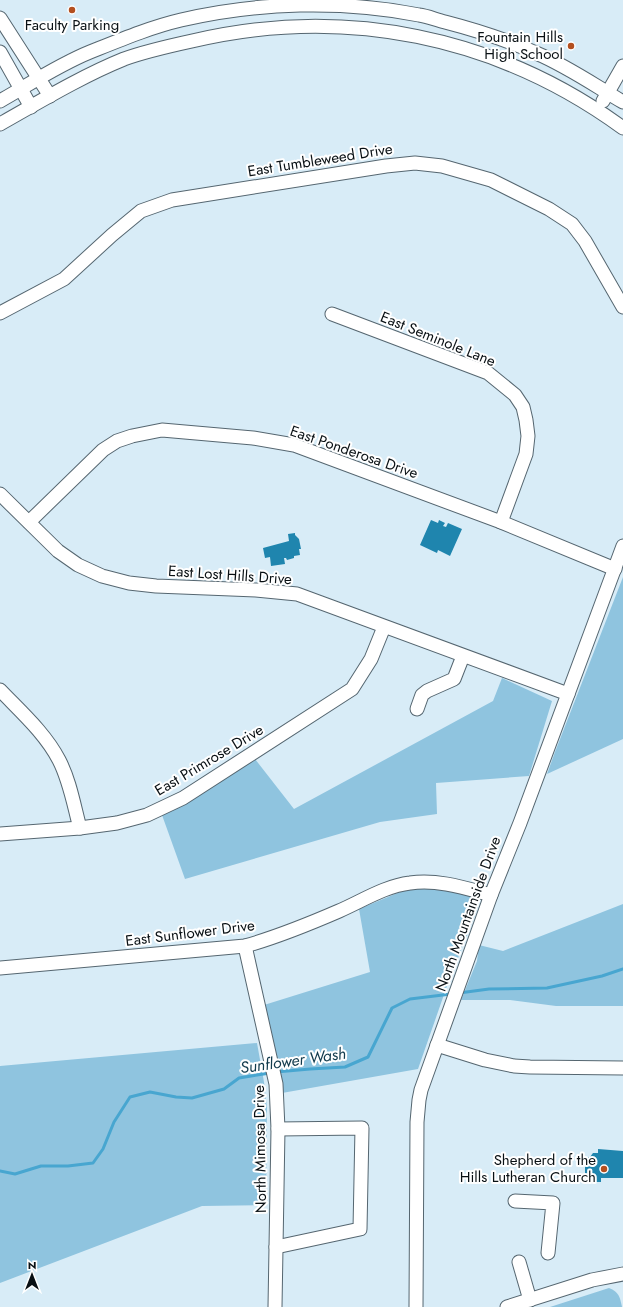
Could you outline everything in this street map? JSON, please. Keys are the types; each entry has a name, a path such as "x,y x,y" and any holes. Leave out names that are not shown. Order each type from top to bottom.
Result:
{"street":[{"path":"0,101 50,70 89,52 153,28 181,20 267,6 319,4 377,9 419,15 472,29 538,53 623,102"},
{"path":"0,18 50,96"},
{"path":"0,124 50,96 124,59 158,48 214,36 257,29 294,26 334,26 394,32 453,44 482,54 519,68 564,90 598,110 623,128"},
{"path":"0,52 31,107"},
{"path":"598,110 623,66"},
{"name":"East Tumbleweed Drive","path":"0,313 64,280 112,235 141,211 172,200 386,166 415,163 442,166 491,180 549,209 572,224 584,241 623,307"},
{"name":"East Seminole Lane","path":"332,314 488,373 515,395 523,408 528,436 526,454 501,522"},
{"name":"East Ponderosa Drive","path":"29,522 103,450 117,441 132,436 162,430 253,438 294,446 501,522 615,569"},
{"name":"East Lost Hills Drive","path":"0,494 58,550 78,565 102,576 129,583 156,586 256,590 297,594 568,694"},
{"name":"North Mountainside Drive","path":"416,1307 418,1108 424,1079 491,895 520,823 623,546"},
{"name":"East Primrose Drive","path":"0,834 80,828 117,823 147,815 184,798 352,689 371,660 384,627"},
{"path":"417,709 422,695 427,691 454,679 463,656"},
{"path":"0,690 43,735 60,761 70,790 80,828"},
{"name":"East Sunflower Drive","path":"0,968 245,946 272,938 393,887 410,883 428,882 456,886 491,895"},
{"name":"North Mimosa Drive","path":"245,946 276,1084 278,1129 275,1307"},
{"path":"437,1045 485,1060 514,1066 623,1068"},
{"path":"276,1247 360,1229 362,1128 278,1129"},
{"path":"515,1201 553,1203 548,1253"},
{"path":"519,1262 530,1300"},
{"path":"507,1307 592,1280 623,1275"}],"shaded area":[{"path":"623,577 623,739 547,774 555,752"},
{"path":"502,678 552,701 529,776 436,783 437,814 380,822 185,879 162,815 255,759 294,809 493,701"},
{"path":"419,888 450,890 467,894 477,900 478,907 447,986 418,1069 282,1093 264,1005 370,972 359,909 400,892"},
{"path":"623,904 623,1006 556,1006 510,1000 461,1000 477,961 479,945 503,951"},
{"path":"257,1043 267,1108 266,1205 202,1206 0,1283 0,1066"},
{"path":"609,1288 615,1291 618,1295 621,1300 622,1307 550,1307"}],"building":[{"path":"431,520 438,523 439,520 445,523 443,526 446,527 448,523 462,529 450,556 438,550 437,553 420,545"},
{"path":"295,533 299,539 301,549 299,549 300,555 294,556 294,558 287,560 284,558 285,564 271,566 270,557 265,558 263,548 289,541 288,534"},
{"name":"Shepherd of the Hills Lutheran Church","path":"598,1149 623,1151 623,1178 601,1178 601,1182 594,1182 593,1177 585,1177 585,1162 588,1162 588,1157 590,1157 593,1153 598,1153"}],"waterway":[{"name":"Sunflower Wash","path":"459,993 489,989 547,988 602,976 623,969"},
{"name":"Sunflower Wash","path":"276,1072 345,1067 368,1057 392,1008 410,999 451,994"},
{"name":"Sunflower Wash","path":"0,1171 15,1174 41,1166 68,1166 93,1163 103,1149 114,1122 130,1097 150,1092 176,1097 192,1098 224,1089 239,1078 270,1073"}],"place":[{"name":"Faculty Parking","path":"72,10"},
{"name":"Fountain Hills High School","path":"571,46"},
{"name":"Shepherd of the Hills Lutheran Church","path":"604,1169"}]}
